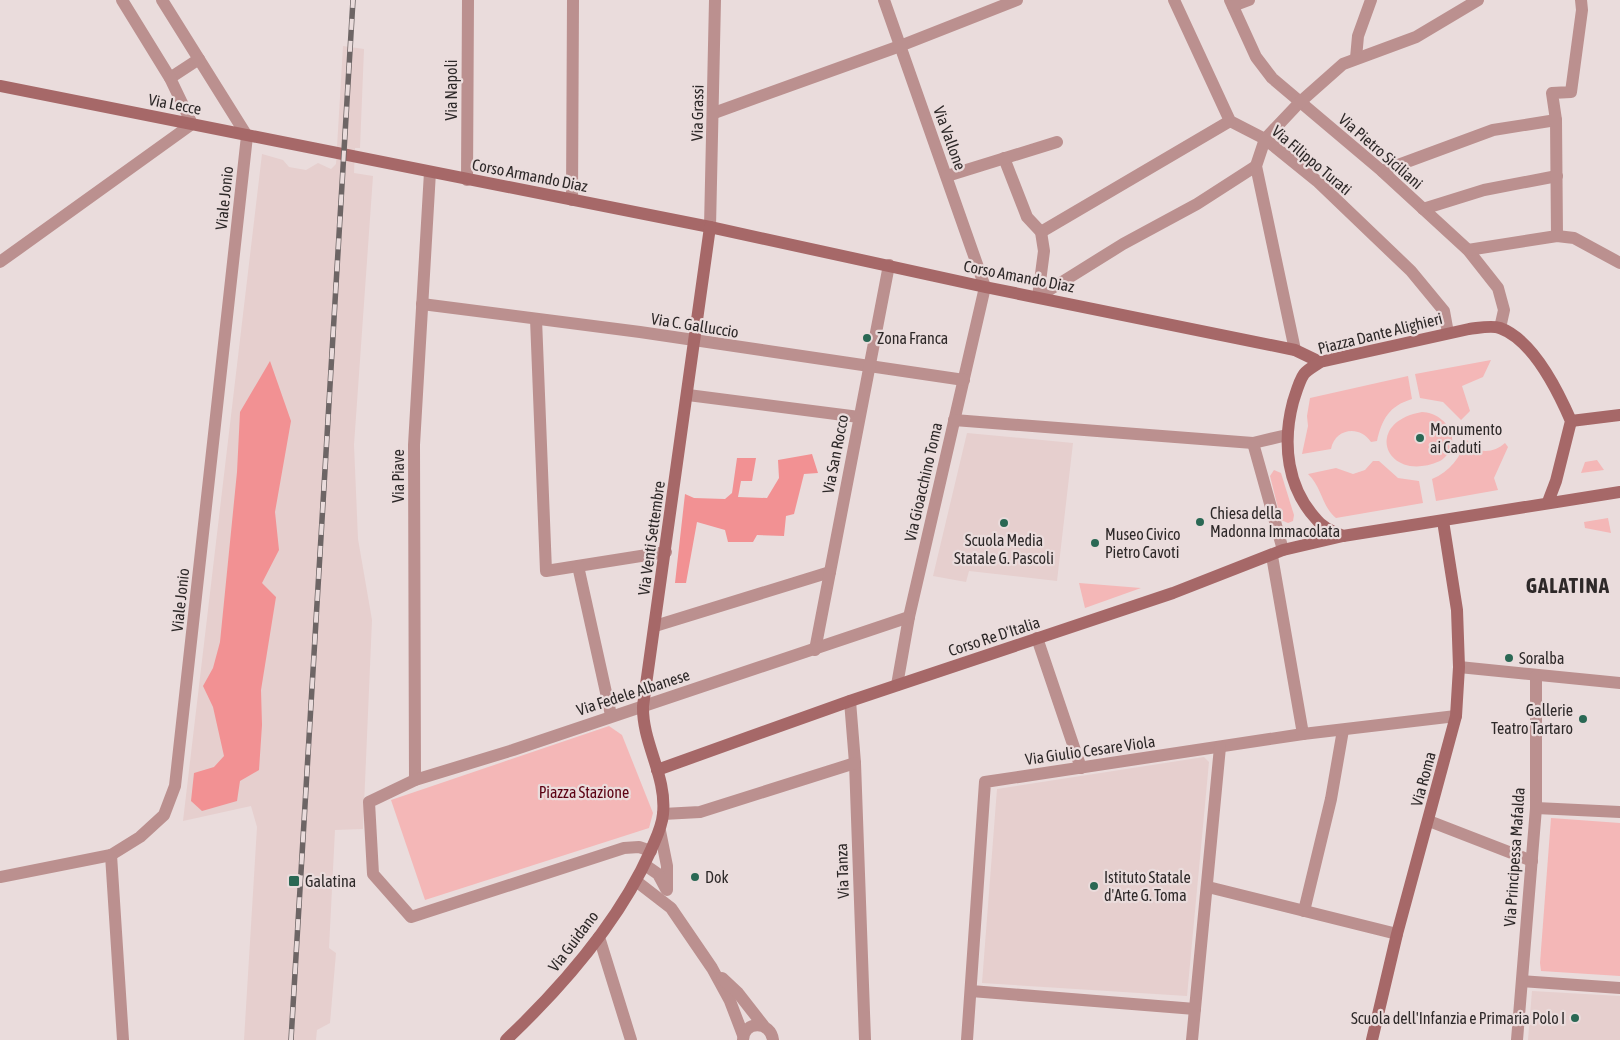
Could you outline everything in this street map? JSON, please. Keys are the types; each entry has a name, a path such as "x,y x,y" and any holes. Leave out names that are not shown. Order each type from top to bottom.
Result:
{"main road":[{"name":"Via Lecce","path":"0,86 344,155"},
{"name":"Corso Armando Diaz","path":"344,155 710,227"},
{"name":"Corso Amando Diaz","path":"710,227 985,287 1295,350 1320,362"},
{"name":"Via Venti Settembre","path":"651,851 660,831 663,814 663,794 643,724 643,706 710,227"},
{"name":"Piazza Dante Alighieri","path":"1343,536 1318,522 1298,494 1287,457 1288,435 1296,390 1304,374 1320,362 1448,333 1491,326 1500,328"},
{"path":"1500,328 1528,348 1548,376 1571,422 1556,481 1548,502"},
{"path":"1571,422 1620,416"},
{"path":"1343,536 1620,492"},
{"name":"Via Roma","path":"1372,1040 1397,934 1456,716 1459,667 1457,610 1443,521"},
{"name":"Corso Re D'Italia","path":"657,770 850,701 1173,593 1278,553 1343,536"},
{"name":"Via Guidano","path":"506,1040 564,981 599,937 636,881 651,851"}],"street":[{"path":"0,262 192,124 170,78 122,0"},
{"path":"162,0 247,136"},
{"name":"Via Napoli","path":"466,180 468,0"},
{"path":"572,200 573,0"},
{"name":"Via Grassi","path":"710,227 715,0"},
{"name":"Via Vallone","path":"884,0 985,287"},
{"path":"714,113 900,46 1017,0"},
{"path":"1040,232 1230,121 1174,0"},
{"path":"1232,3 1249,0"},
{"path":"1356,58 1358,36 1371,0"},
{"path":"1295,350 1256,166 1265,139 1299,103 1343,64 1416,37 1478,0"},
{"path":"1558,236 1556,120 1552,93 1571,92 1582,10 1581,0"},
{"name":"Via Pietro Siciliani","path":"1232,3 1256,57 1272,78 1382,172 1468,250 1498,288 1504,310 1500,328"},
{"path":"170,78 199,60"},
{"path":"1382,172 1493,130 1556,120"},
{"name":"Via Filippo Turati","path":"1230,121 1265,139 1317,181 1411,271 1444,311 1448,333"},
{"name":"Viale Jonio","path":"111,855 140,836 164,815 175,786 247,136"},
{"path":"947,176 1057,142"},
{"path":"1004,158 1027,217 1040,232 1044,251 1038,297"},
{"path":"1038,297 1123,244 1197,204 1256,166"},
{"name":"Via Piave","path":"415,780 414,445 430,172"},
{"path":"1423,210 1484,190 1557,176"},
{"path":"1468,250 1558,236 1574,238 1620,263"},
{"name":"Via San Rocco","path":"815,650 888,265"},
{"name":"Via Gioacchino Toma","path":"897,685 909,617 985,287"},
{"name":"Via C. Galluccio","path":"422,304 964,380"},
{"path":"536,319 546,572 666,552"},
{"path":"688,395 859,418"},
{"path":"954,420 1253,443 1288,435"},
{"path":"1253,443 1278,553 1302,734"},
{"path":"578,566 611,716"},
{"path":"655,626 830,572"},
{"name":"Via Fedele Albanese","path":"651,851 639,847 624,848 411,917 373,874 369,802 415,780 513,750 909,617"},
{"path":"1037,638 1081,768"},
{"path":"1459,667 1620,683"},
{"name":"Via Principessa Mafalda","path":"1518,1040 1536,808 1536,676"},
{"name":"Via Tanza","path":"850,701 855,763 865,1040"},
{"name":"Via Giulio Cesare Viola","path":"967,1040 985,782 1302,734 1456,716"},
{"path":"1304,911 1331,799 1343,730"},
{"path":"1192,1040 1220,747"},
{"path":"663,814 700,812 855,763"},
{"path":"1536,808 1620,812"},
{"path":"1429,821 1532,861"},
{"path":"660,831 667,866 667,890"},
{"path":"0,877 111,855 123,1040"},
{"path":"645,865 658,874 667,890 672,908 712,968 730,1001 743,1038"},
{"path":"636,881 672,908"},
{"path":"1208,887 1397,934"},
{"path":"599,937 631,1040"},
{"path":"712,968 738,993 763,1025 770,1030 775,1039"},
{"path":"1522,981 1620,988"},
{"path":"971,991 1195,1009"},
{"path":"743,1038 748,1029 755,1025 763,1025"}],"shaded area":[{"path":"343,46 364,49 360,148 355,148 354,173 373,176 354,445 358,539 372,620 363,829 335,830 329,948 336,953 330,1023 317,1030 316,1040 244,1040 257,827 251,806 183,821 262,154 283,160 289,167 306,170 318,163 331,169 336,164"},
{"path":"270,361 291,421 275,512 279,550 262,583 276,597 261,690 262,725 259,770 240,781 237,801 202,811 191,801 194,773 214,767 224,756 213,707 203,686 213,668 220,642 237,472 240,412"},
{"name":"Scuola Media Statale G. Pascoli","path":"967,433 1073,443 1057,581 969,571 966,582 933,576"},
{"path":"812,454 818,473 804,474 794,514 786,516 784,536 757,535 753,542 728,542 725,530 697,522 686,583 675,583 685,494 694,498 725,499 732,493 737,458 756,458 752,481 741,481 738,497 767,498 779,478 778,460"},
{"name":"Istituto Statale d'Arte G. Toma","path":"1204,757 1209,762 1187,996 982,983 997,789"},
{"name":"Scuola dell'Infanzia e Primaria Polo I","path":"1532,991 1620,996 1620,1040 1528,1040"}],"green space":[{"path":"1491,360 1483,377 1462,386 1470,411 1461,420 1443,402 1420,398 1415,374"},
{"path":"1408,376 1412,399 1398,405 1388,414 1381,426 1377,441 1371,442 1361,433 1348,431 1337,437 1331,449 1302,454 1308,426 1307,416 1310,398"},
{"path":"1422,412 1439,418 1446,424 1452,439 1451,447 1440,461 1421,466 1406,465 1394,459 1388,449 1387,438 1392,427 1403,418"},
{"path":"1467,440 1470,445 1479,450 1490,451 1505,443 1508,447 1494,478 1498,490 1436,501 1432,479 1454,463"},
{"path":"1597,460 1604,470 1581,473 1585,462"},
{"path":"1373,461 1379,461 1398,478 1419,481 1423,503 1336,518 1328,508 1313,479 1308,474 1336,468 1353,474 1365,470"},
{"path":"1274,470 1281,473 1294,515 1293,521 1288,523 1281,520 1270,476"},
{"path":"1608,518 1611,533 1585,528 1584,522"},
{"path":"1079,583 1141,588 1085,608"},
{"name":"Piazza Stazione","path":"609,726 622,735 653,813 649,828 425,900 391,800"},
{"path":"1551,818 1620,823 1620,976 1541,971 1540,963"}],"railway":[{"path":"291,1040 353,0"}],"place":[{"name":"Zona Franca","path":"867,338"},
{"name":"Monumento ai Caduti","path":"1420,438"},
{"name":"Chiesa della Madonna Immacolata","path":"1200,522"},
{"name":"Scuola Media Statale G. Pascoli","path":"1004,523"},
{"name":"Museo Civico Pietro Cavoti","path":"1095,543"},
{"name":"Soralba","path":"1509,658"},
{"name":"Gallerie Teatro Tartaro","path":"1583,719"},
{"name":"Dok","path":"695,877"},
{"name":"Galatina","path":"294,881"},
{"name":"Istituto Statale d'Arte G. Toma","path":"1094,886"},
{"name":"Scuola dell'Infanzia e Primaria Polo I","path":"1575,1018"}],"district":[{"name":"GALATINA","path":"1568,586"}]}
